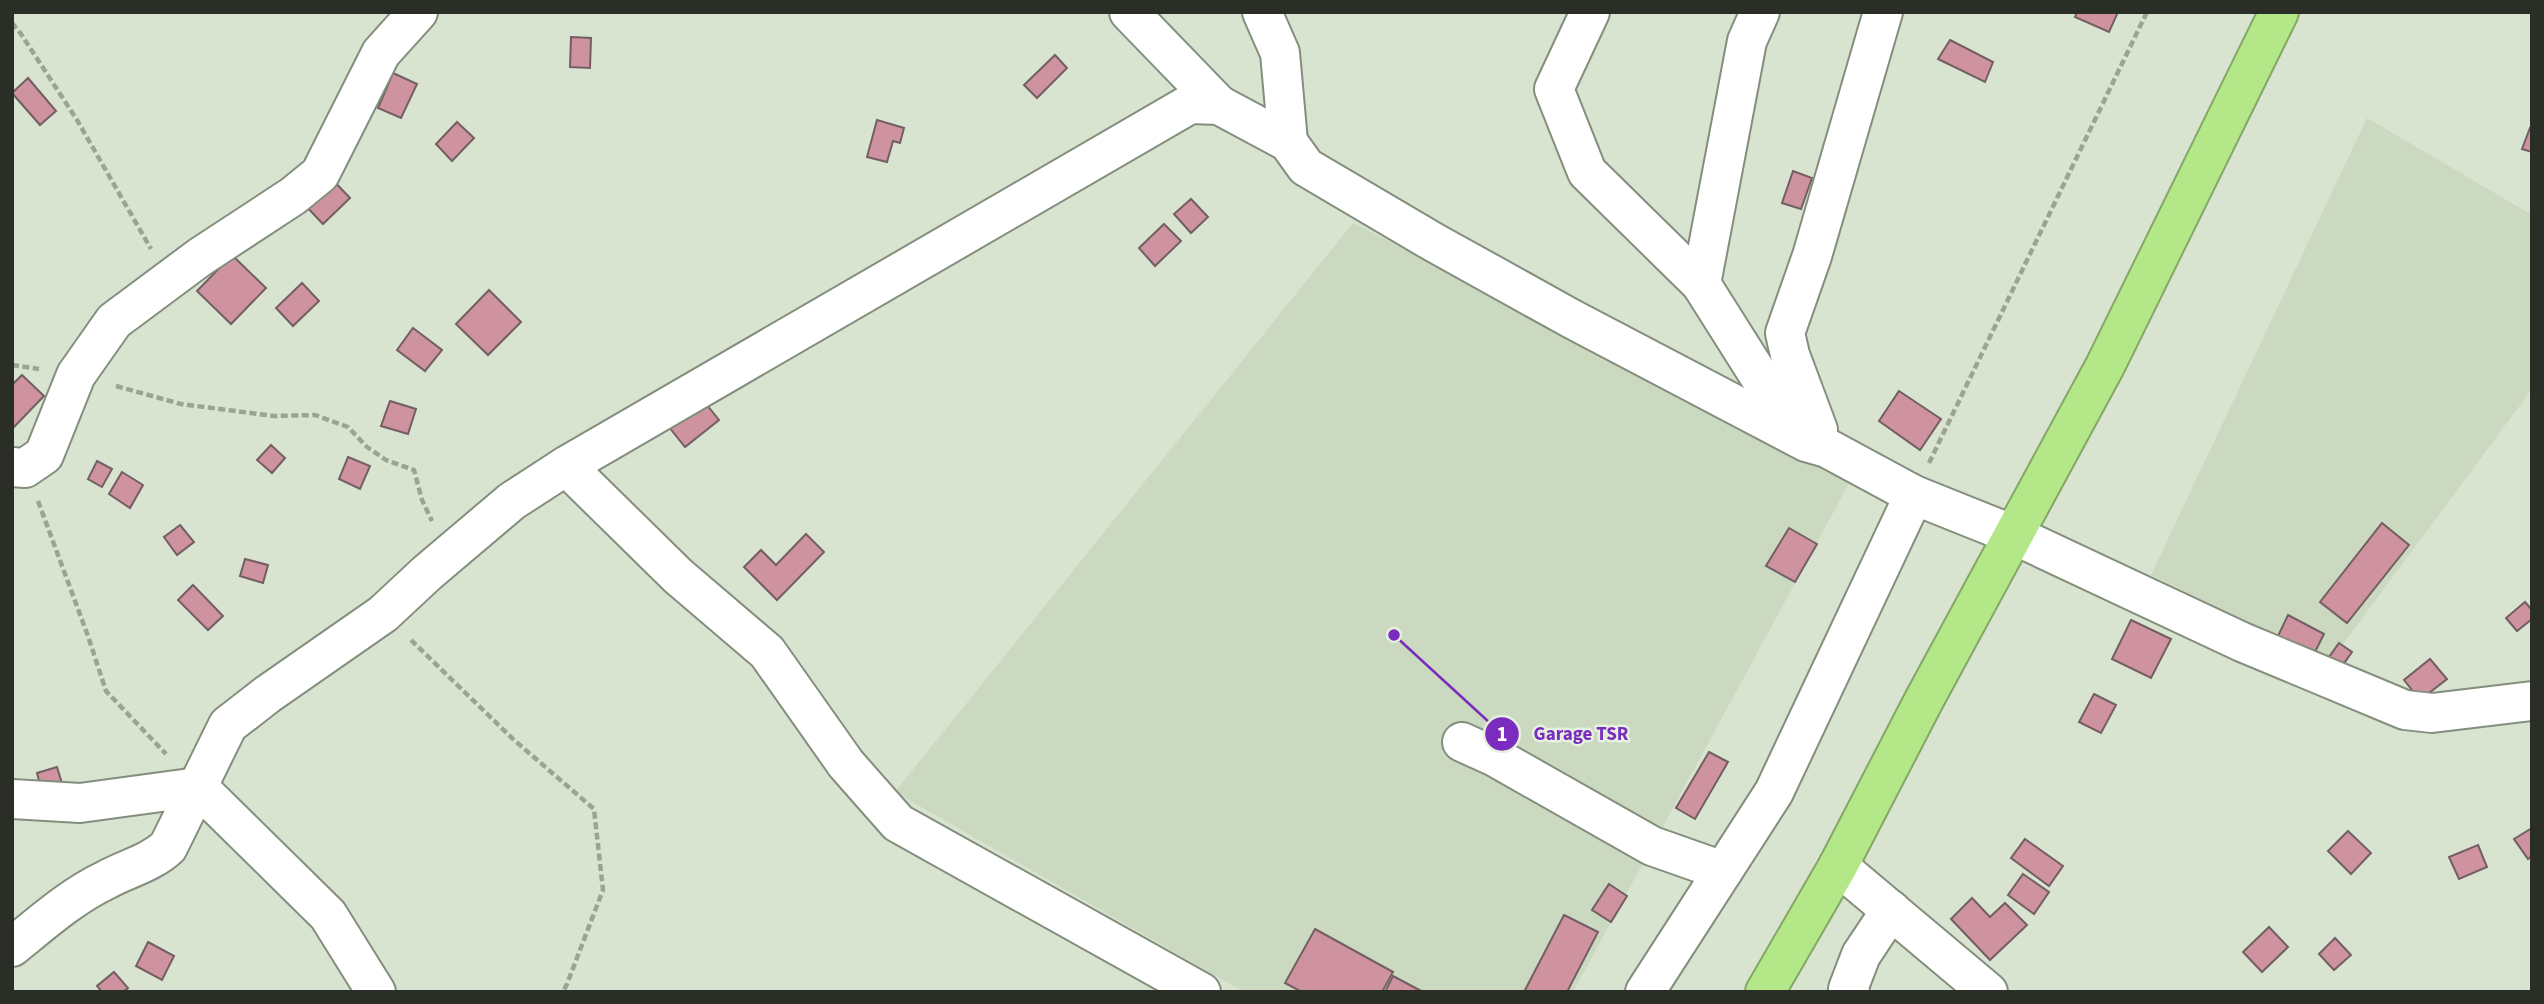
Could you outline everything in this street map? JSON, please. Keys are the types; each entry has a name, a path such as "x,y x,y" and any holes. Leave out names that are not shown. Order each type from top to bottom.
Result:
{"highway":[{"path":"1765,992 1838,866 1924,699 2105,366 2279,12"}],"street":[{"path":"19,468 44,455 76,374 114,321 168,280 293,196 320,174 382,53 418,12"},
{"path":"1129,12 1219,105 1288,142 1306,167 1572,319 1806,442 1821,436"},
{"path":"1262,12 1280,53 1288,142"},
{"path":"1590,12 1554,89 1587,172 1701,284 1773,398 1821,436 1913,495 2014,535 2242,642 2405,710 2432,713 2532,701"},
{"path":"1701,284 1747,41 1760,12"},
{"path":"1821,436 1790,355 1785,333 1812,256 1884,12"},
{"path":"12,947 104,880 154,859 168,847 228,725 383,614 512,501 1190,104 1219,105"},
{"path":"566,467 678,576 767,652 846,764 898,823 1201,992"},
{"path":"1645,992 1774,792 1913,495"},
{"path":"1462,742 1495,757 1652,846 1723,871"},
{"path":"12,799 80,803 198,787"},
{"path":"198,787 328,915 376,992"},
{"path":"1838,866 1988,992"},
{"path":"1850,992 1848,989 1861,955 1891,911"}],"path":[{"path":"1913,495 2147,12"},
{"path":"12,23 22,34 76,120 168,280"},
{"path":"12,365 76,374 181,404 274,416 315,415 348,427 367,447 386,460 414,470 422,500 437,532 464,542"},
{"path":"19,468 88,636 106,691 198,787"},
{"path":"383,614 514,740 594,809 603,890 563,992"}],"shaded area":[{"path":"2367,118 2532,215 2532,389 2326,667 2151,575"},
{"path":"1353,223 1852,478 1573,992 1244,992 895,792"}],"building":[{"path":"2077,12 2118,12 2109,32 2075,17"},
{"path":"571,37 591,38 590,68 570,67"},
{"path":"1950,40 1993,62 1985,82 1938,59"},
{"path":"1055,55 1067,68 1037,98 1024,85"},
{"path":"393,73 417,84 401,118 378,108"},
{"path":"28,78 56,111 40,125 12,93"},
{"path":"877,120 904,128 900,143 893,141 887,162 867,157"},
{"path":"457,122 474,138 452,161 436,144"},
{"path":"2530,128 2532,129 2532,152 2522,149"},
{"path":"1793,171 1812,178 1801,209 1782,203"},
{"path":"329,176 350,198 323,224 302,202"},
{"path":"1191,199 1208,217 1191,233 1174,214"},
{"path":"1164,224 1181,241 1155,266 1139,248"},
{"path":"232,255 266,288 231,324 197,291"},
{"path":"302,283 319,301 293,326 276,308"},
{"path":"489,290 521,322 488,355 456,324"},
{"path":"413,328 442,350 425,371 397,350"},
{"path":"22,375 44,396 13,428 12,385"},
{"path":"1899,391 1941,419 1920,450 1879,421"},
{"path":"699,395 719,420 685,447 665,422"},
{"path":"390,401 416,409 408,434 381,426"},
{"path":"271,445 285,458 272,473 257,460"},
{"path":"348,457 370,466 360,489 339,479"},
{"path":"97,461 112,469 102,487 88,479"},
{"path":"122,472 143,485 130,508 109,494"},
{"path":"2382,523 2409,545 2347,623 2320,602"},
{"path":"180,525 194,542 177,555 164,537"},
{"path":"1789,528 1817,544 1795,582 1766,566"},
{"path":"806,534 824,552 777,600 744,567 761,550 776,565"},
{"path":"245,559 268,565 263,583 240,576"},
{"path":"193,585 223,616 208,630 178,600"},
{"path":"2525,602 2532,610 2532,619 2517,631 2506,618"},
{"path":"2288,615 2324,634 2314,654 2278,636"},
{"path":"2131,620 2171,639 2151,678 2112,659"},
{"path":"2339,643 2352,652 2340,669 2327,660"},
{"path":"2430,659 2447,679 2420,700 2404,680"},
{"path":"2094,694 2116,705 2101,733 2079,722"},
{"path":"1709,752 1728,762 1695,819 1676,808"},
{"path":"57,767 64,790 43,796 37,773"},
{"path":"2532,828 2532,856 2528,859 2514,839"},
{"path":"2348,831 2371,853 2351,874 2328,851"},
{"path":"2025,839 2063,866 2049,886 2011,858"},
{"path":"2478,845 2487,867 2459,879 2449,857"},
{"path":"2023,874 2049,892 2034,914 2008,895"},
{"path":"1609,884 1627,896 1611,922 1592,910"},
{"path":"1972,898 1990,917 2005,903 2027,925 1990,960 1951,919"},
{"path":"1564,915 1598,932 1567,992 1524,992"},
{"path":"2269,927 2288,947 2262,972 2243,952"},
{"path":"1315,929 1393,972 1382,992 1302,992 1285,983"},
{"path":"2335,938 2351,955 2334,970 2319,954"},
{"path":"148,942 174,956 162,980 136,966"},
{"path":"114,972 128,988 123,992 102,992 97,986"},
{"path":"1393,976 1423,992 1385,992"}],"place":[{"name":"Garage TSR","path":"1394,635"}]}
